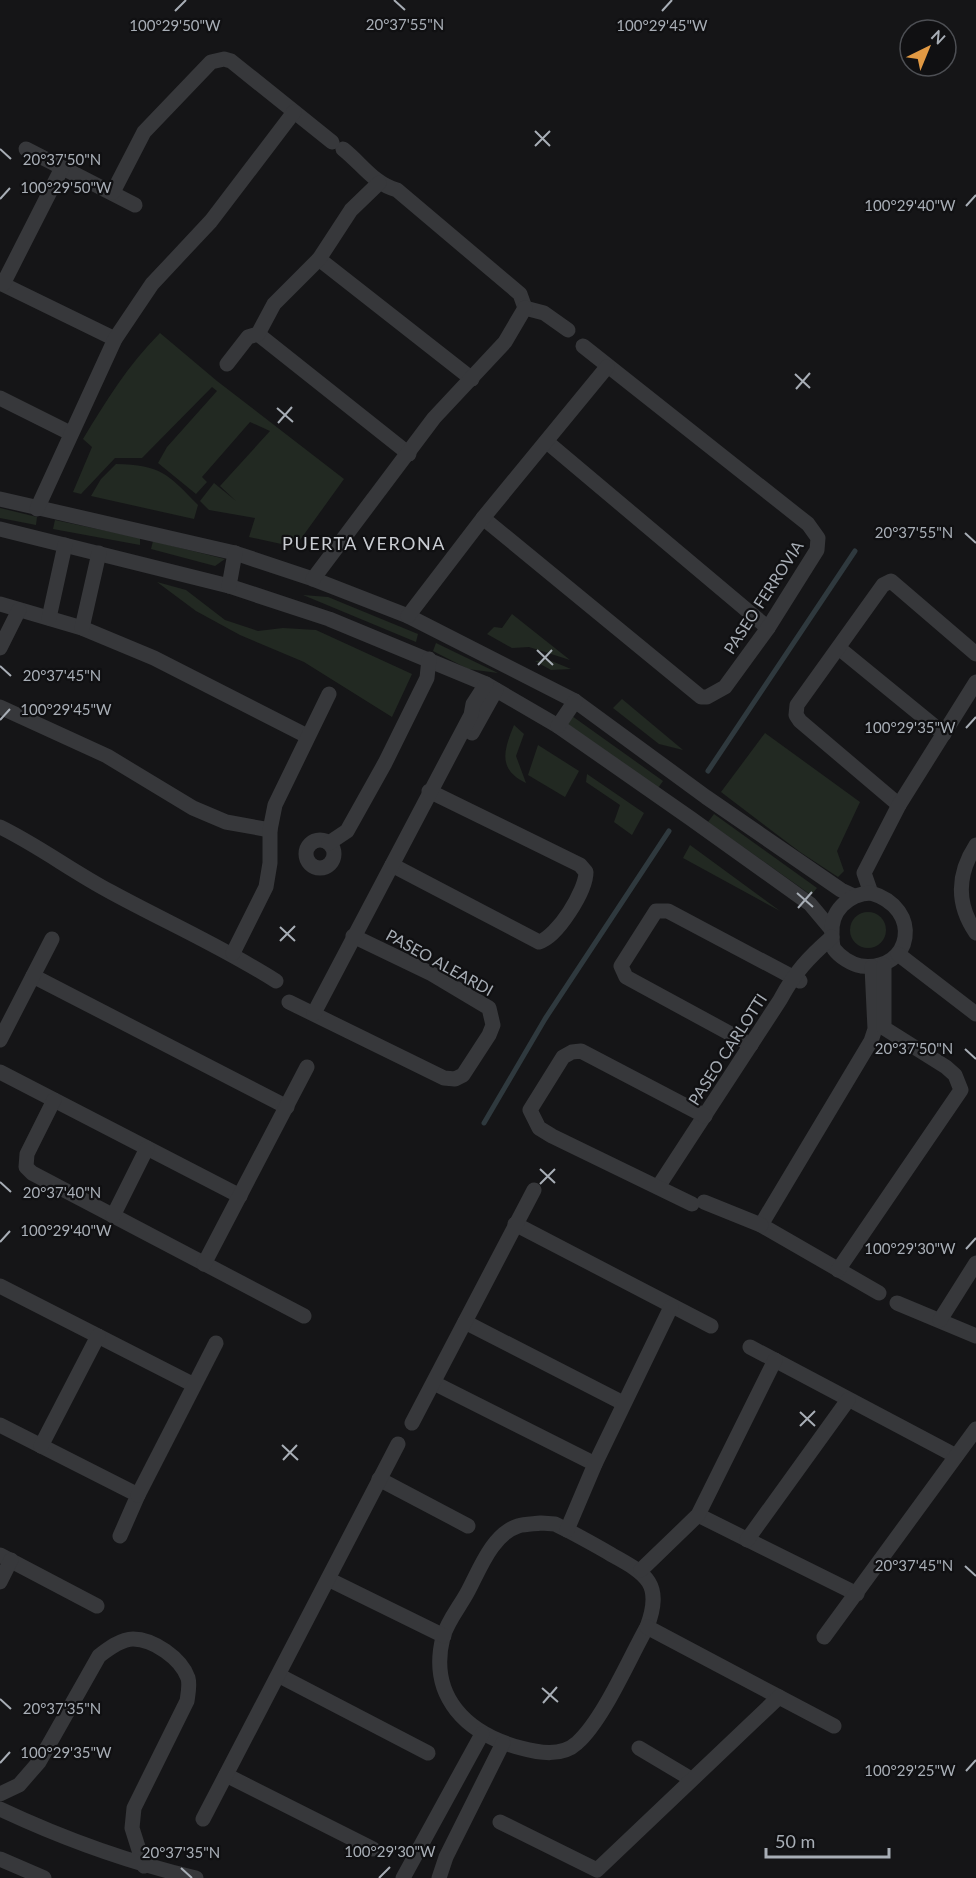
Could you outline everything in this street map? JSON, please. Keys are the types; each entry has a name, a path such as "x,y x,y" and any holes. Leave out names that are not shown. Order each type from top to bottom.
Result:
{"street":[{"path":"112,192 144,132 211,62 217,59 231,61 365,167 379,183 397,190 520,294 525,308"},
{"path":"37,509 70,433 116,339 152,284 211,221 294,112"},
{"path":"26,149 135,205"},
{"path":"62,168 1,284 116,339"},
{"path":"227,364 248,337 258,334 274,304 319,259 351,210 379,183"},
{"path":"319,259 472,379"},
{"path":"525,308 544,313 568,330"},
{"path":"313,579 434,418 505,342 525,308"},
{"path":"258,334 409,454"},
{"name":"PASEO FERROVIA","path":"483,518 701,697 707,698 725,687 768,628 817,550 818,538 808,524 582,346"},
{"path":"408,616 483,518 607,367"},
{"path":"0,398 70,433"},
{"path":"547,442 768,628"},
{"path":"0,499 235,553 313,579 408,616 575,701 683,781 841,890 854,896"},
{"path":"0,529 229,586 329,619 429,659 491,687 558,726 810,904 832,938 854,965 878,966 898,954 905,939 905,923 898,908 887,898 871,893 854,896 842,904 834,915 832,938 801,964 796,979 668,911 656,911 621,966 626,977 751,1045"},
{"path":"49,618 65,545"},
{"path":"82,628 99,553"},
{"path":"229,586 235,553"},
{"path":"899,805 797,718 798,705 840,649 883,585 891,581 976,654"},
{"path":"0,604 82,628 184,673 307,736"},
{"path":"0,648 19,610"},
{"path":"840,649 944,734"},
{"path":"329,843 347,831 385,764 428,678 429,659"},
{"path":"871,893 864,873 899,805 976,682"},
{"name":"PASEO ALEARDI","path":"319,1015 434,794 471,715 473,704 491,687"},
{"path":"233,953 266,887 270,863 270,830 275,805 329,694"},
{"path":"558,726 575,701"},
{"path":"0,707 107,756 193,808 226,822 270,830"},
{"path":"396,868 538,942 551,936 583,888 586,872 580,865 434,794"},
{"path":"0,827 111,892 233,953 276,981"},
{"path":"976,845 965,862 960,888 970,925 976,933"},
{"name":"PASEO ALEARDI","path":"289,1002 450,1079 463,1075 493,1025 489,1008 432,974 358,938"},
{"path":"0,1040 52,939"},
{"path":"898,954 976,1014"},
{"path":"761,1225 879,1029 878,966"},
{"path":"33,976 287,1107"},
{"name":"PASEO CARLOTTI","path":"658,1187 796,979"},
{"path":"838,1270 961,1090 955,1075 946,1067 879,1029"},
{"path":"705,1116 581,1052 572,1052 556,1065 530,1110 539,1128 658,1187 761,1225 879,1293"},
{"path":"204,1264 307,1067"},
{"path":"0,1072 240,1196"},
{"path":"54,1100 27,1154 26,1167 40,1179 304,1316"},
{"path":"113,1216 147,1148"},
{"path":"412,1423 534,1190"},
{"path":"515,1224 711,1326"},
{"path":"940,1320 976,1263"},
{"path":"0,1286 194,1385"},
{"path":"897,1303 976,1336"},
{"path":"567,1530 595,1464 671,1307"},
{"path":"465,1322 624,1403"},
{"path":"41,1446 98,1336"},
{"path":"120,1536 138,1495 216,1343"},
{"path":"750,1347 956,1456"},
{"path":"641,1570 698,1515 775,1360"},
{"path":"434,1383 595,1464"},
{"path":"747,1540 848,1400"},
{"path":"0,1425 138,1495"},
{"path":"824,1637 976,1429"},
{"path":"203,1819 330,1580 398,1444"},
{"path":"380,1479 468,1526"},
{"path":"698,1515 857,1594"},
{"path":"555,1524 641,1570 654,1595 653,1612 596,1720 572,1748 538,1753 503,1743 482,1734 457,1712 444,1693 440,1672 444,1636 489,1551 501,1537 517,1526 555,1524"},
{"path":"0,1582 5,1558 97,1606"},
{"path":"330,1580 444,1636"},
{"path":"647,1627 834,1726"},
{"path":"0,1794 19,1785 34,1770 99,1656 112,1646 133,1639 154,1644 177,1661 188,1679 187,1701 134,1808 132,1828 144,1866"},
{"path":"279,1676 428,1753"},
{"path":"500,1822 593,1874 779,1697"},
{"path":"403,1878 482,1734"},
{"path":"439,1878 446,1857 503,1743"},
{"path":"639,1748 692,1779"},
{"path":"226,1775 373,1849"},
{"path":"0,1809 60,1838 144,1866 196,1878"},
{"path":"0,1859 44,1878"}],"shaded area":[{"path":"160,333 217,381 344,479 295,547 249,537 255,518 209,510 200,501 214,483 236,501 220,486 270,431 250,422 202,477 207,482 196,494 158,463 167,447 217,391 212,387 142,458 115,458 81,494 73,492 92,447 83,439 109,397 148,345"},
{"path":"116,464 144,466 163,473 198,505 194,519 91,496 101,479"},
{"path":"0,508 37,517 36,525 0,518"},
{"path":"55,520 140,538 140,545 53,529"},
{"path":"153,541 225,559 215,566 151,549"},
{"path":"157,582 186,590 225,620 258,631 283,628 316,630 412,674 392,717 304,662 240,635 196,611"},
{"path":"303,595 328,597 418,634 416,642"},
{"path":"512,614 570,660 529,647 512,648 487,634 494,627 502,628"},
{"path":"436,643 498,673 468,669 433,651"},
{"path":"549,660 571,669 551,670 535,661"},
{"path":"622,699 683,750 659,744 613,708"},
{"path":"572,716 663,781 658,788 563,721"},
{"path":"514,725 524,734 516,756 526,783 510,772 505,758"},
{"path":"765,733 860,802 837,851 844,871 838,877 800,852 721,792"},
{"path":"538,745 579,771 565,797 528,775"},
{"path":"587,774 644,813 632,835 614,822 620,805 586,782"},
{"path":"714,814 817,888 811,895 708,822"},
{"path":"690,845 780,911 683,858"},
{"path":"868,912 881,917 886,930 881,943 868,948 855,943 850,930 855,917"}],"waterway":[{"path":"708,771 855,551"},
{"path":"484,1123 545,1019 669,831"}],"district":[{"name":"PUERTA VERONA","path":"364,543"}]}
